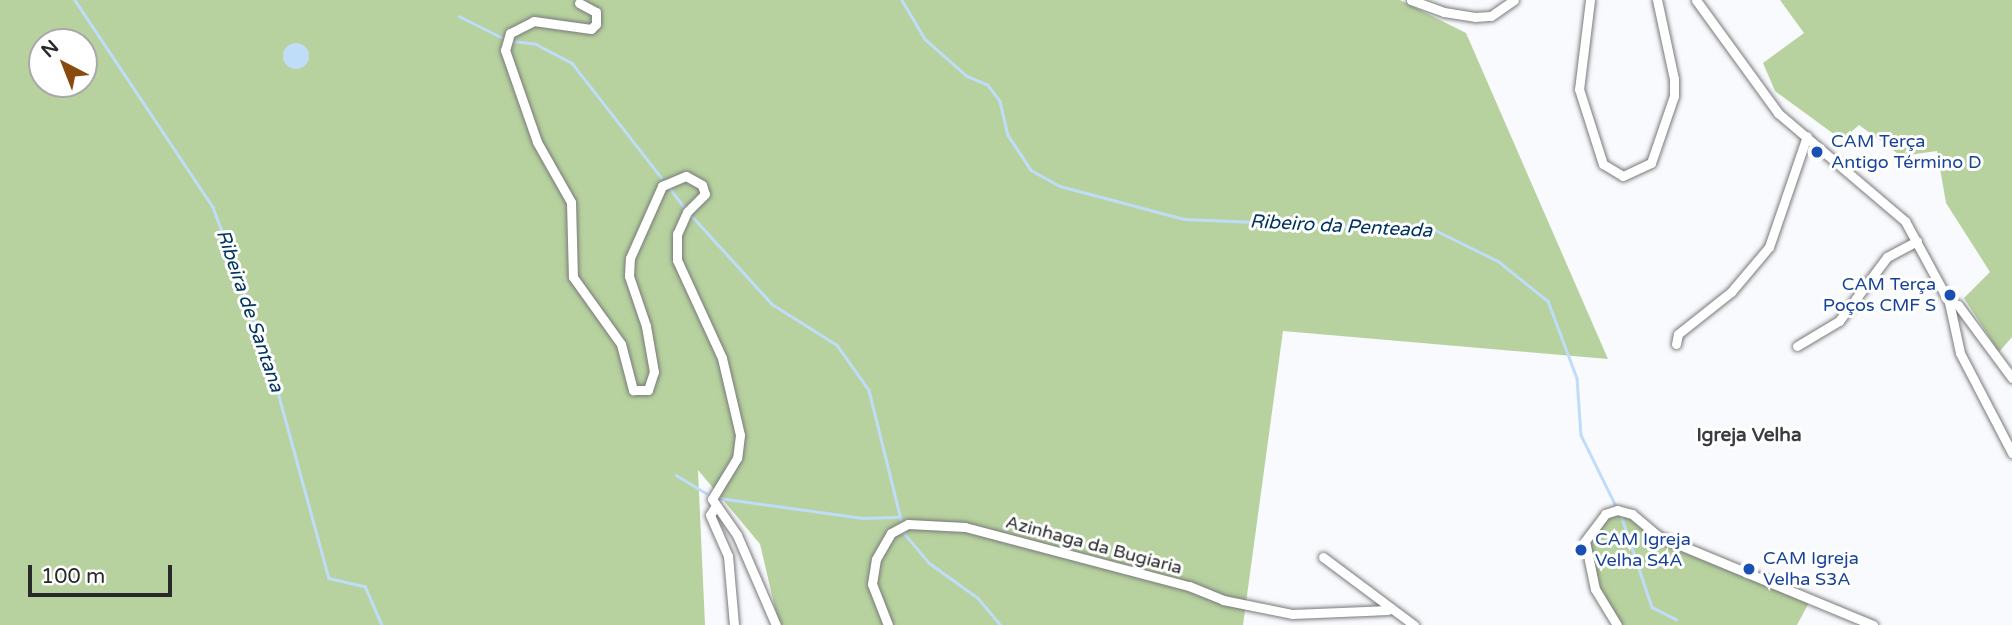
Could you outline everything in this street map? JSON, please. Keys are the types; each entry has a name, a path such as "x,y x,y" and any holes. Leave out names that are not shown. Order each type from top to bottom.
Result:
{"street":[{"path":"1411,0 1444,12 1475,17 1491,16 1514,0"},
{"path":"1590,0 1579,89 1603,164 1623,176 1651,163 1674,96 1657,0"},
{"path":"1696,0 1777,113 1893,207 1917,241 1949,302 1960,353 2012,453"},
{"path":"579,3 596,12 596,24 583,29 546,20 517,26 507,40 507,61 537,142 571,202 573,277 621,344 630,383 641,393 648,390 654,372 646,326 629,276 630,258 662,186 677,177 696,178 702,185 705,194 687,212 677,234 677,260 722,358 740,435 737,458 713,493 715,507 737,536 776,625"},
{"path":"1676,344 1678,334 1731,292 1769,247 1807,136"},
{"path":"1797,346 1818,337 1839,321 1886,257 1917,241"},
{"path":"1949,302 1958,305 2012,378"},
{"path":"715,507 710,515 732,581 734,625"},
{"path":"1617,625 1595,589 1585,541 1597,522 1617,510 1632,514 1658,536 1873,625"},
{"name":"Azinhaga da Bugiaria","path":"888,625 872,584 876,559 904,526 965,527 1189,586 1223,600 1292,614 1388,610"},
{"path":"1323,557 1388,610 1414,625"}],"green space":[{"path":"0,0 1400,0 1466,33 1608,359 1283,331 1243,625 779,625 760,544 698,470 705,625 0,625"},
{"path":"1780,0 2012,0 2012,337 1999,352 1964,298 1990,272 1946,203 1937,151 1901,156 1859,125 1842,140 1775,91 1763,63 1804,33"},
{"path":"1605,514 1632,514 1658,536 1812,597 1797,625 1617,625 1600,600 1585,541"}],"water":[{"path":"296,43 306,46 309,56 306,66 296,69 286,66 283,56 286,46"}],"waterway":[{"name":"Ribeira de Santana","path":"75,0 213,207 270,363 329,578 365,586 382,625"},
{"name":"Ribeiro da Penteada","path":"902,0 925,39 967,76 988,85 1000,101 1008,135 1031,170 1060,186 1184,219 1435,230 1498,261 1548,301 1577,378 1581,435 1616,506"},
{"name":"Ribeiro da Penteada","path":"459,16 501,37"},
{"name":"Ribeiro da Penteada","path":"513,41 536,44 572,63 661,177"},
{"name":"Ribeiro da Penteada","path":"669,187 684,207"},
{"name":"Ribeiro da Penteada","path":"692,216 772,304 837,345 869,390 901,519"},
{"name":"Ribeiro da Penteada","path":"676,475 706,493"},
{"name":"Ribeiro da Penteada","path":"719,498 863,518 900,517"},
{"name":"Ribeiro da Penteada","path":"1621,515 1652,607 1676,619"},
{"name":"Ribeiro da Penteada","path":"904,533 928,562 978,598 1001,625"}],"place":[{"name":"CAM Terça Antigo Término D","path":"1817,152"},
{"name":"CAM Terça Poços CMF S","path":"1950,295"},
{"name":"CAM Igreja Velha S4A","path":"1581,550"},
{"name":"CAM Igreja Velha S3A","path":"1749,569"}],"district":[{"name":"Igreja Velha","path":"1749,436"}]}
